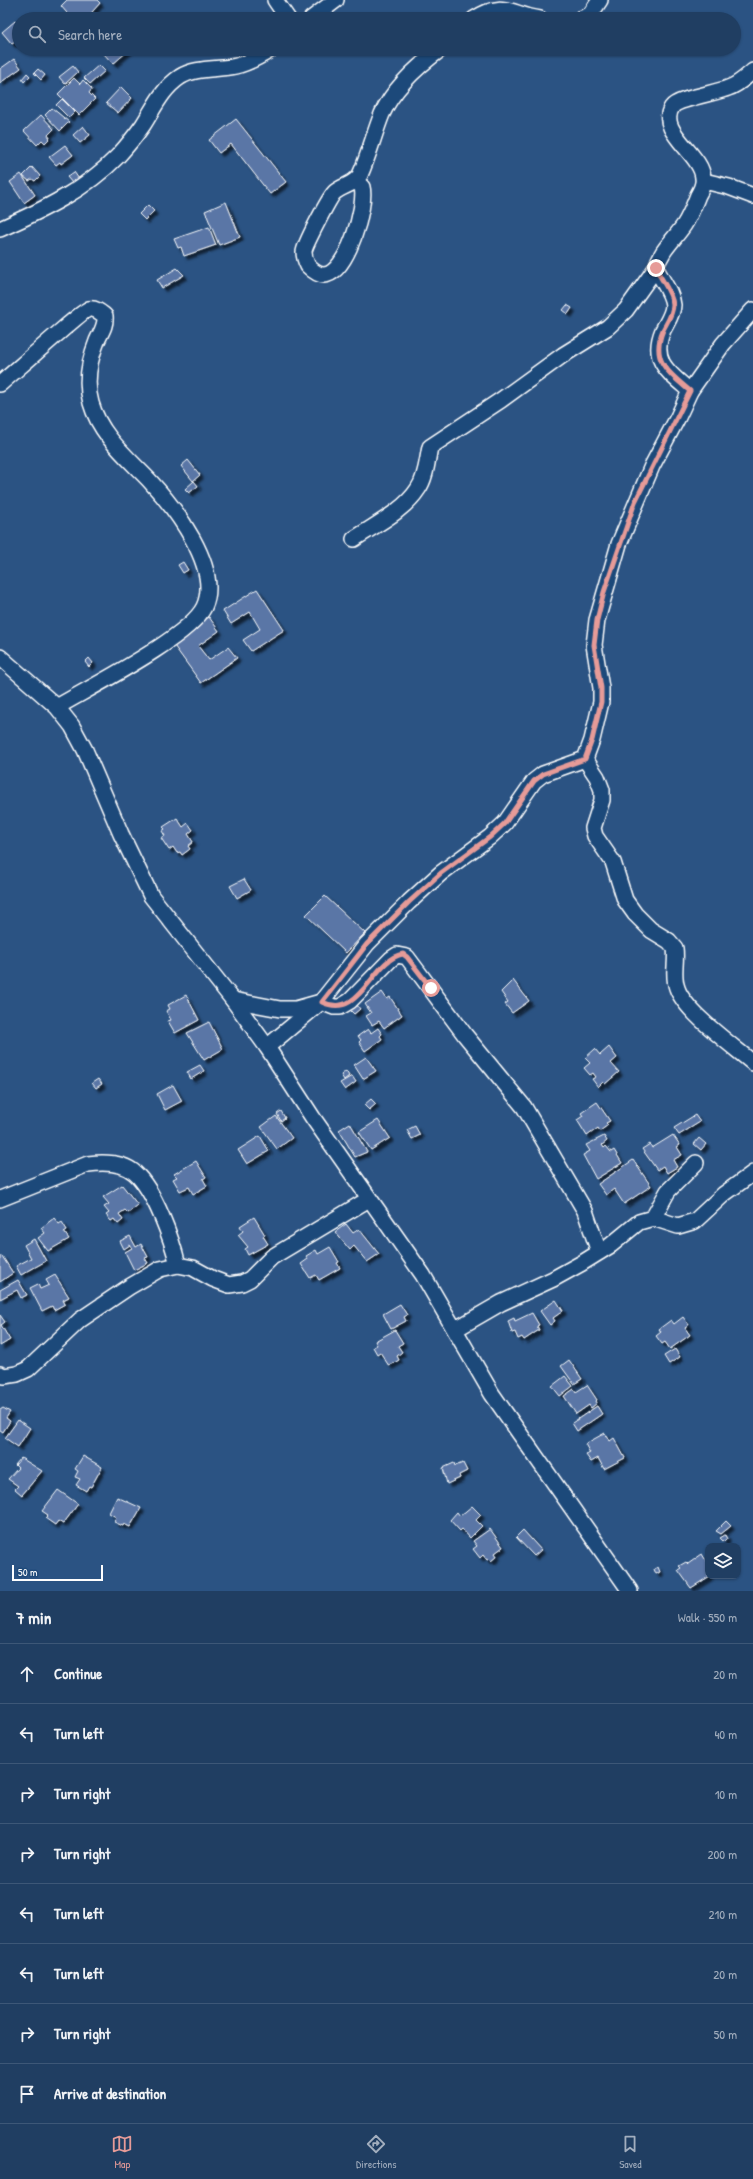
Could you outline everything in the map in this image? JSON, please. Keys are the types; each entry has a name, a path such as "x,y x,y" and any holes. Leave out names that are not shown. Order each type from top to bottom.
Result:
{"street":[{"path":"275,0 283,12"},
{"path":"320,12 336,0"},
{"path":"592,12 600,0"},
{"path":"484,12 488,9 502,6 520,12"},
{"path":"0,229 51,205 89,181 118,156 142,126 168,86 182,76 214,68 235,66 259,56"},
{"path":"356,181 362,187 363,202 345,259 335,270 324,275 315,272 308,266 304,258 306,243 317,225 329,199 335,192 356,181 364,167 385,109 417,68 432,56"},
{"path":"354,538 405,504 418,489 424,476 430,448 501,400 563,355 608,327 626,310 656,268 659,256 684,225 704,181 700,165 673,133 669,123 671,107 678,101 705,96 730,88 753,71"},
{"path":"704,181 729,187 753,196"},
{"path":"656,268 671,297 673,306 659,344 659,358 666,371 690,391"},
{"path":"0,384 54,338 78,315 88,309 97,310 105,316 106,324 92,358 87,381 91,403 100,426 169,503 200,553 206,575 208,595 204,608 192,624 114,675 57,707"},
{"path":"585,759 592,740 601,702 601,688 594,645 597,620 604,592 635,502 690,391 723,344 753,310"},
{"path":"0,657 57,707 72,726 85,750 121,834 151,896 233,1000 267,1047 423,1275 456,1329 492,1394 630,1591"},
{"path":"267,1047 322,1002 367,944 409,902 441,873 490,837 505,823 534,781 543,774 585,759"},
{"path":"585,759 597,777 602,790 601,805 593,828 595,836 613,862 625,900 634,914 651,930 675,948 674,975 677,988 684,1003 753,1062"},
{"path":"233,1000 280,1009 296,1008 322,1002 334,1007 344,1005 373,980 391,959 397,955 403,954 407,957 465,1035 524,1107 585,1211 599,1252"},
{"path":"0,1199 88,1164 103,1162 119,1165 135,1173 161,1213 172,1240 178,1265"},
{"path":"653,1218 668,1191 696,1163"},
{"path":"456,1329 501,1303 553,1279 599,1252 639,1222 653,1218 678,1226 695,1221 724,1194 753,1173"},
{"path":"0,1374 4,1376 16,1374 28,1369 80,1320 129,1287 160,1269 178,1265 193,1268 214,1280 229,1285 242,1283 250,1279 272,1257 369,1198"}],"building":[{"path":"67,0 97,0 100,3 92,12 66,12 61,6"},
{"path":"12,24 12,44 2,32"},
{"path":"106,56 122,56 113,64"},
{"path":"14,59 21,68 0,83 0,69"},
{"path":"99,65 105,71 90,84 84,78"},
{"path":"73,66 78,72 65,84 59,77"},
{"path":"38,69 45,75 41,80 34,73"},
{"path":"27,73 30,76 24,82 22,79"},
{"path":"74,78 80,84 83,80 92,89 89,93 95,99 79,115 58,94"},
{"path":"121,87 132,98 118,113 106,103"},
{"path":"62,99 75,112 69,118 56,105"},
{"path":"52,108 69,122 60,131 45,115"},
{"path":"41,115 54,129 48,135 50,138 45,143 42,140 37,145 24,131"},
{"path":"236,119 286,182 270,194 231,144 219,153 209,140"},
{"path":"83,126 90,135 80,143 73,135"},
{"path":"65,145 73,155 61,164 60,162 56,165 49,157"},
{"path":"32,167 40,176 35,181 32,179 29,181 23,176"},
{"path":"74,172 79,179 73,184 67,177"},
{"path":"21,174 35,195 24,203 10,182"},
{"path":"226,202 240,237 219,245 205,211"},
{"path":"148,205 154,211 145,220 139,214"},
{"path":"209,227 216,245 184,256 181,247 178,248 174,239"},
{"path":"177,268 184,275 162,288 157,280"},
{"path":"567,305 572,308 568,314 563,310"},
{"path":"188,460 200,475 193,481 181,466"},
{"path":"194,481 198,486 189,493 185,489"},
{"path":"183,562 188,570 183,573 178,565"},
{"path":"257,589 284,630 251,651 243,640 260,629 250,612 231,624 223,611"},
{"path":"209,617 219,631 198,646 209,660 228,647 237,658 201,683 172,643"},
{"path":"89,658 93,663 89,667 85,662"},
{"path":"177,818 183,827 188,823 193,830 188,834 193,842 188,846 190,849 182,855 180,852 177,853 173,847 169,850 161,838 165,836 162,831 165,829 163,827"},
{"path":"244,879 251,890 237,898 230,886"},
{"path":"325,896 365,933 346,953 306,915"},
{"path":"513,980 529,1001 512,1013 505,1004 508,1002 501,992"},
{"path":"382,992 387,999 390,997 402,1015 384,1028 379,1021 372,1025 366,1016 371,1013 365,1004"},
{"path":"186,995 199,1020 175,1033 168,1021 171,1020 166,1011 170,1009 168,1005"},
{"path":"356,1004 360,1009 354,1014 350,1010"},
{"path":"209,1022 223,1049 204,1060 187,1033"},
{"path":"378,1028 382,1034 380,1036 382,1039 365,1051 359,1042 361,1040 358,1036 368,1029 371,1033"},
{"path":"609,1047 617,1058 611,1063 619,1072 605,1084 603,1082 598,1087 592,1079 596,1077 593,1073 590,1075 584,1068 590,1063 585,1058 595,1049 600,1055"},
{"path":"366,1057 376,1071 363,1079 354,1065"},
{"path":"200,1065 204,1071 191,1079 187,1072"},
{"path":"346,1071 349,1076 344,1080 341,1075"},
{"path":"352,1076 356,1082 345,1090 340,1083"},
{"path":"98,1079 102,1084 96,1088 92,1083"},
{"path":"173,1085 182,1101 165,1110 157,1094"},
{"path":"371,1099 376,1104 369,1110 364,1105"},
{"path":"597,1102 610,1121 606,1123 608,1125 600,1131 598,1128 587,1136 577,1120 583,1116 581,1113"},
{"path":"281,1111 285,1118 281,1121 277,1114"},
{"path":"695,1115 700,1122 679,1135 674,1128"},
{"path":"276,1116 292,1138 277,1149 261,1127"},
{"path":"378,1120 390,1138 371,1150 359,1132"},
{"path":"350,1123 367,1152 355,1157 339,1130"},
{"path":"415,1126 420,1135 412,1139 407,1130"},
{"path":"673,1135 680,1145 677,1147 682,1155 673,1160 677,1167 667,1173 663,1166 657,1170 642,1149 650,1144 652,1148"},
{"path":"260,1136 269,1151 247,1164 238,1150"},
{"path":"604,1136 607,1141 602,1145 604,1148 606,1146 611,1152 614,1150 622,1163 596,1179 583,1155 590,1151 586,1145"},
{"path":"699,1138 706,1144 701,1150 694,1144"},
{"path":"633,1160 651,1186 624,1204 614,1189 606,1195 598,1184"},
{"path":"196,1161 206,1177 203,1179 207,1186 193,1194 189,1187 180,1191 173,1179 177,1177 174,1174"},
{"path":"122,1185 138,1205 128,1213 125,1210 119,1214 123,1220 118,1224 114,1219 111,1221 106,1215 109,1213 104,1207 109,1204 103,1197"},
{"path":"254,1217 265,1235 263,1236 268,1244 248,1255 245,1249 248,1247 238,1235 243,1231 240,1226"},
{"path":"54,1218 59,1224 62,1222 67,1230 64,1232 69,1239 48,1251 38,1238 45,1233 41,1228"},
{"path":"346,1224 353,1233 359,1229 379,1254 367,1262 354,1246 350,1250 335,1232"},
{"path":"130,1236 136,1247 141,1244 148,1257 145,1258 148,1263 134,1270 125,1252 132,1248 130,1245 124,1249 120,1241"},
{"path":"34,1239 46,1261 21,1275 16,1266 31,1258 24,1245"},
{"path":"330,1247 339,1262 337,1263 340,1268 319,1280 316,1275 310,1278 301,1264 308,1259 306,1256 316,1250 318,1254"},
{"path":"2,1256 13,1273 0,1282 0,1257"},
{"path":"55,1275 69,1297 63,1300 65,1304 54,1310 52,1306 42,1311 30,1288 38,1284 40,1289 49,1285 46,1280"},
{"path":"18,1280 27,1295 21,1298 17,1290 0,1299 0,1290"},
{"path":"556,1300 563,1311 553,1318 555,1321 550,1325 540,1311"},
{"path":"400,1304 407,1315 404,1317 406,1321 391,1329 383,1314"},
{"path":"532,1313 539,1325 537,1326 539,1330 524,1340 522,1337 518,1339 515,1332 512,1333 508,1321 514,1318 515,1321"},
{"path":"0,1315 5,1322 1,1325 10,1340 0,1346"},
{"path":"683,1317 689,1325 685,1328 690,1335 670,1349 665,1342 662,1344 656,1336 661,1332 659,1329 671,1320 674,1324"},
{"path":"395,1330 403,1343 398,1346 402,1352 397,1356 399,1360 389,1366 380,1352 377,1354 373,1347 377,1345 375,1341"},
{"path":"675,1349 680,1357 669,1364 664,1356"},
{"path":"569,1360 582,1379 574,1384 561,1366"},
{"path":"565,1376 573,1386 560,1396 552,1386"},
{"path":"587,1385 597,1400 597,1403 591,1408 589,1405 576,1414 564,1396 574,1389 576,1392"},
{"path":"597,1406 602,1414 577,1431 572,1423"},
{"path":"3,1408 10,1412 6,1418 10,1421 3,1432 0,1430 0,1410"},
{"path":"18,1420 30,1428 18,1447 5,1438"},
{"path":"605,1433 610,1441 614,1438 625,1458 604,1469 598,1458 591,1462 586,1455 590,1453 585,1444"},
{"path":"83,1456 102,1467 91,1487 89,1486 86,1491 76,1485 80,1479 75,1477 78,1471 75,1469"},
{"path":"21,1458 42,1471 22,1495 15,1489 18,1486 8,1479 18,1468 15,1465"},
{"path":"454,1463 455,1466 463,1463 467,1471 459,1475 460,1478 447,1484 443,1468"},
{"path":"58,1490 78,1504 63,1524 58,1521 55,1525 45,1518 48,1515 42,1511"},
{"path":"117,1497 141,1508 130,1527 114,1522 116,1517 109,1513"},
{"path":"472,1506 481,1515 476,1520 482,1526 470,1538 462,1529 460,1531 450,1520 457,1512 460,1516"},
{"path":"726,1521 731,1526 721,1534 716,1531"},
{"path":"490,1529 503,1547 495,1553 497,1556 491,1561 489,1559 487,1560 483,1555 480,1558 473,1549 477,1546 473,1541"},
{"path":"523,1530 541,1550 534,1556 516,1537"},
{"path":"725,1535 727,1539 724,1542 720,1538"},
{"path":"702,1554 705,1559 705,1579 691,1588 678,1570 681,1568 679,1566 686,1562 688,1564"},
{"path":"658,1567 660,1572 656,1574 654,1569"}],"route":[{"path":"431,988 403,954 397,955 391,959 373,980 344,1005 334,1007 322,1002 367,944 409,902 441,873 490,837 505,823 517,808 534,781 543,774 585,759 589,751 601,702 601,688 596,666 594,645 597,620 604,592 619,544 635,502 690,391 666,371 659,358 659,344 663,331 671,316 673,306 671,297 656,268"}]}
